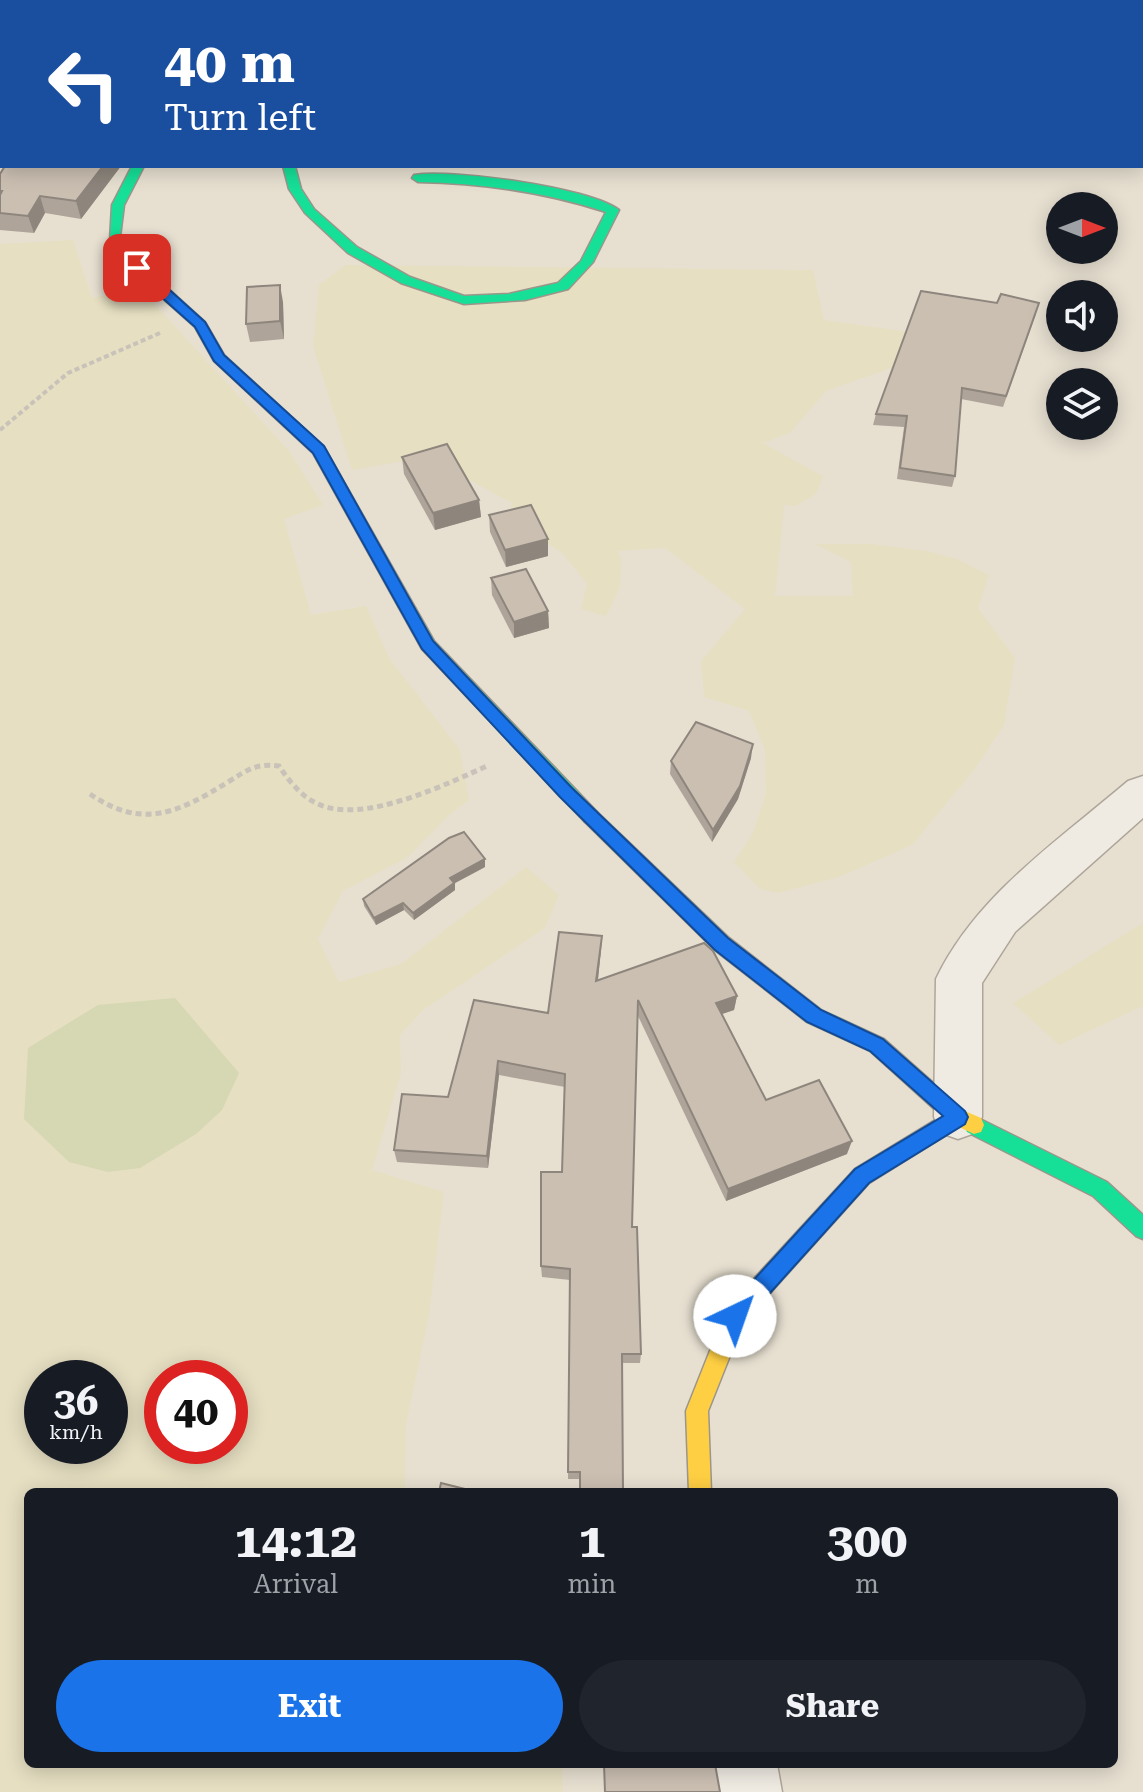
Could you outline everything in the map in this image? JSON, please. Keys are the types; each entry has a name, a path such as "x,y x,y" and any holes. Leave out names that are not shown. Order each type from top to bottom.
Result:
{"street":[{"path":"137,168 118,205 114,237 137,268 200,325 219,358 319,450 428,645 536,760 722,944 814,1016 877,1045 958,1117 1100,1189 1143,1229"},
{"path":"289,168 300,202 320,226 380,264 456,299 491,301 506,295 560,288 575,277 613,210 563,191 490,178 418,178"},
{"path":"958,1117 959,979 999,919 1143,793"},
{"path":"700,1488 697,1411 735,1316 862,1176 958,1117"},
{"path":"747,1768 751,1792"}],"path":[{"path":"0,430 68,373 158,333 200,325"},
{"path":"90,794 102,804 136,817 162,816 191,805 259,764 279,766 289,782 321,805 352,810 435,789 505,758 536,760"}],"shaded area":[{"path":"73,240 92,298 140,288 289,451 323,505 284,519 311,615 366,606 389,658 460,750 469,800 449,815 408,857 343,891 318,939 339,982 401,964 526,867 559,895 545,928 423,1010 400,1035 401,1073 372,1170 444,1192 429,1315 406,1424 405,1488 24,1488 24,1768 562,1768 563,1792 0,1792 0,244"},
{"path":"345,265 813,270 824,320 910,332 900,365 826,391 790,433 763,443 823,476 816,494 796,506 784,505 775,596 853,596 851,562 815,544 871,544 926,551 957,559 989,575 978,608 1015,658 1004,725 974,770 912,845 839,877 778,893 760,889 734,862 753,833 766,793 765,750 749,711 704,697 701,661 745,609 665,548 617,551 621,558 620,588 606,616 581,609 587,584 563,554 533,533 510,507 512,503 468,479 451,453 352,470 313,346 319,285"},
{"path":"1143,923 1143,1006 1059,1045 1013,1003"}],"green space":[{"path":"175,998 239,1073 222,1110 196,1134 140,1168 108,1172 69,1162 24,1119 28,1048 98,1005"}],"building":[{"path":"4,168 101,168 76,201 40,196 28,216 0,213 0,174"},
{"path":"280,285 280,321 246,324 247,287"},
{"path":"921,291 997,303 1001,294 1039,303 1006,396 962,388 955,476 900,468 907,416 876,414"},
{"path":"447,444 479,500 433,513 402,457"},
{"path":"531,505 548,539 505,550 489,515"},
{"path":"526,569 548,611 514,622 491,578"},
{"path":"696,722 753,744 740,786 713,830 671,761"},
{"path":"464,832 485,859 450,878 454,883 413,913 403,903 374,918 363,899 449,838"},
{"path":"559,932 602,936 596,981 704,943 713,951 737,996 716,1003 766,1100 819,1080 852,1141 728,1189 638,1000 632,1227 637,1227 641,1354 622,1354 623,1488 580,1488 580,1472 568,1472 570,1269 541,1266 541,1172 562,1172 565,1074 498,1061 487,1156 394,1150 402,1094 448,1097 474,1000 548,1013"},
{"path":"441,1483 461,1488 440,1488"},
{"path":"604,1768 716,1768 720,1792 605,1792"}],"traffic: fast":[{"path":"137,168 118,205 114,237 137,268 200,325 219,358 319,450 428,645 591,817"},
{"path":"290,168 295,189 309,211 353,250 406,280 464,300 525,296 563,286 587,262 613,210 565,195 517,186 418,178"},
{"path":"974,1125 1100,1189 1143,1229"}],"traffic: slow":[{"path":"591,817 722,944 814,1016 877,1045 958,1117 974,1125"},
{"path":"700,1488 697,1411 735,1316 862,1176 958,1117"}],"route":[{"path":"137,268 200,325 219,358 319,450 428,645 566,792 722,944 814,1016 877,1045 958,1117 862,1176 735,1316"}]}
